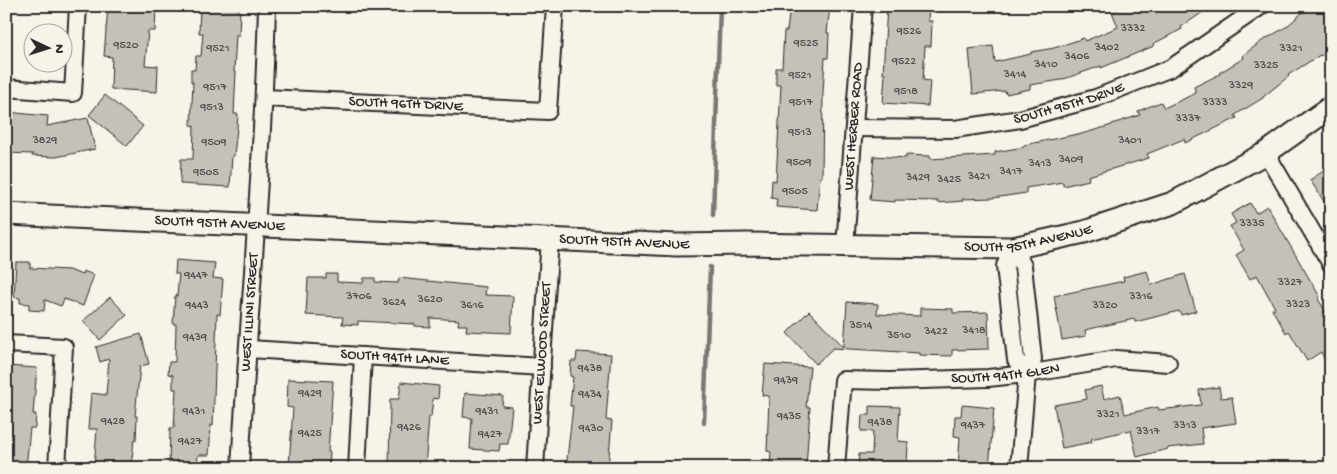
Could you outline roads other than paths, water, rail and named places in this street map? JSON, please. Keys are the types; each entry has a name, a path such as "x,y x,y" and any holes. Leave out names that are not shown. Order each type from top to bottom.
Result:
{"street":[{"path":"6,88 73,93 78,6"},
{"name":"WEST ILLINI STREET","path":"240,468 257,226 267,6"},
{"name":"SOUTH 96TH DRIVE","path":"264,98 548,111 555,6"},
{"name":"WEST HERBER ROAD","path":"845,246 863,6"},
{"name":"SOUTH 95TH DRIVE","path":"854,128 955,129 1020,119 1096,98 1171,68 1261,6"},
{"name":"SOUTH 95TH AVENUE","path":"6,214 700,245 1013,248 1084,232 1172,204 1266,153 1331,107"},
{"path":"1266,153 1329,258"},
{"name":"WEST ELWOOD STREET","path":"535,468 550,238"},
{"path":"1013,248 1005,266 1016,360 1027,374 1019,468"},
{"path":"6,344 64,346 57,468"},
{"name":"SOUTH 94TH LANE","path":"249,349 542,367"},
{"path":"356,468 363,356"},
{"name":"SOUTH 94TH GLEN","path":"836,468 843,380 945,380 1027,374 1116,359 1168,363"}],"waterway":[{"path":"713,215 720,6"},
{"path":"704,423 710,267"}]}
